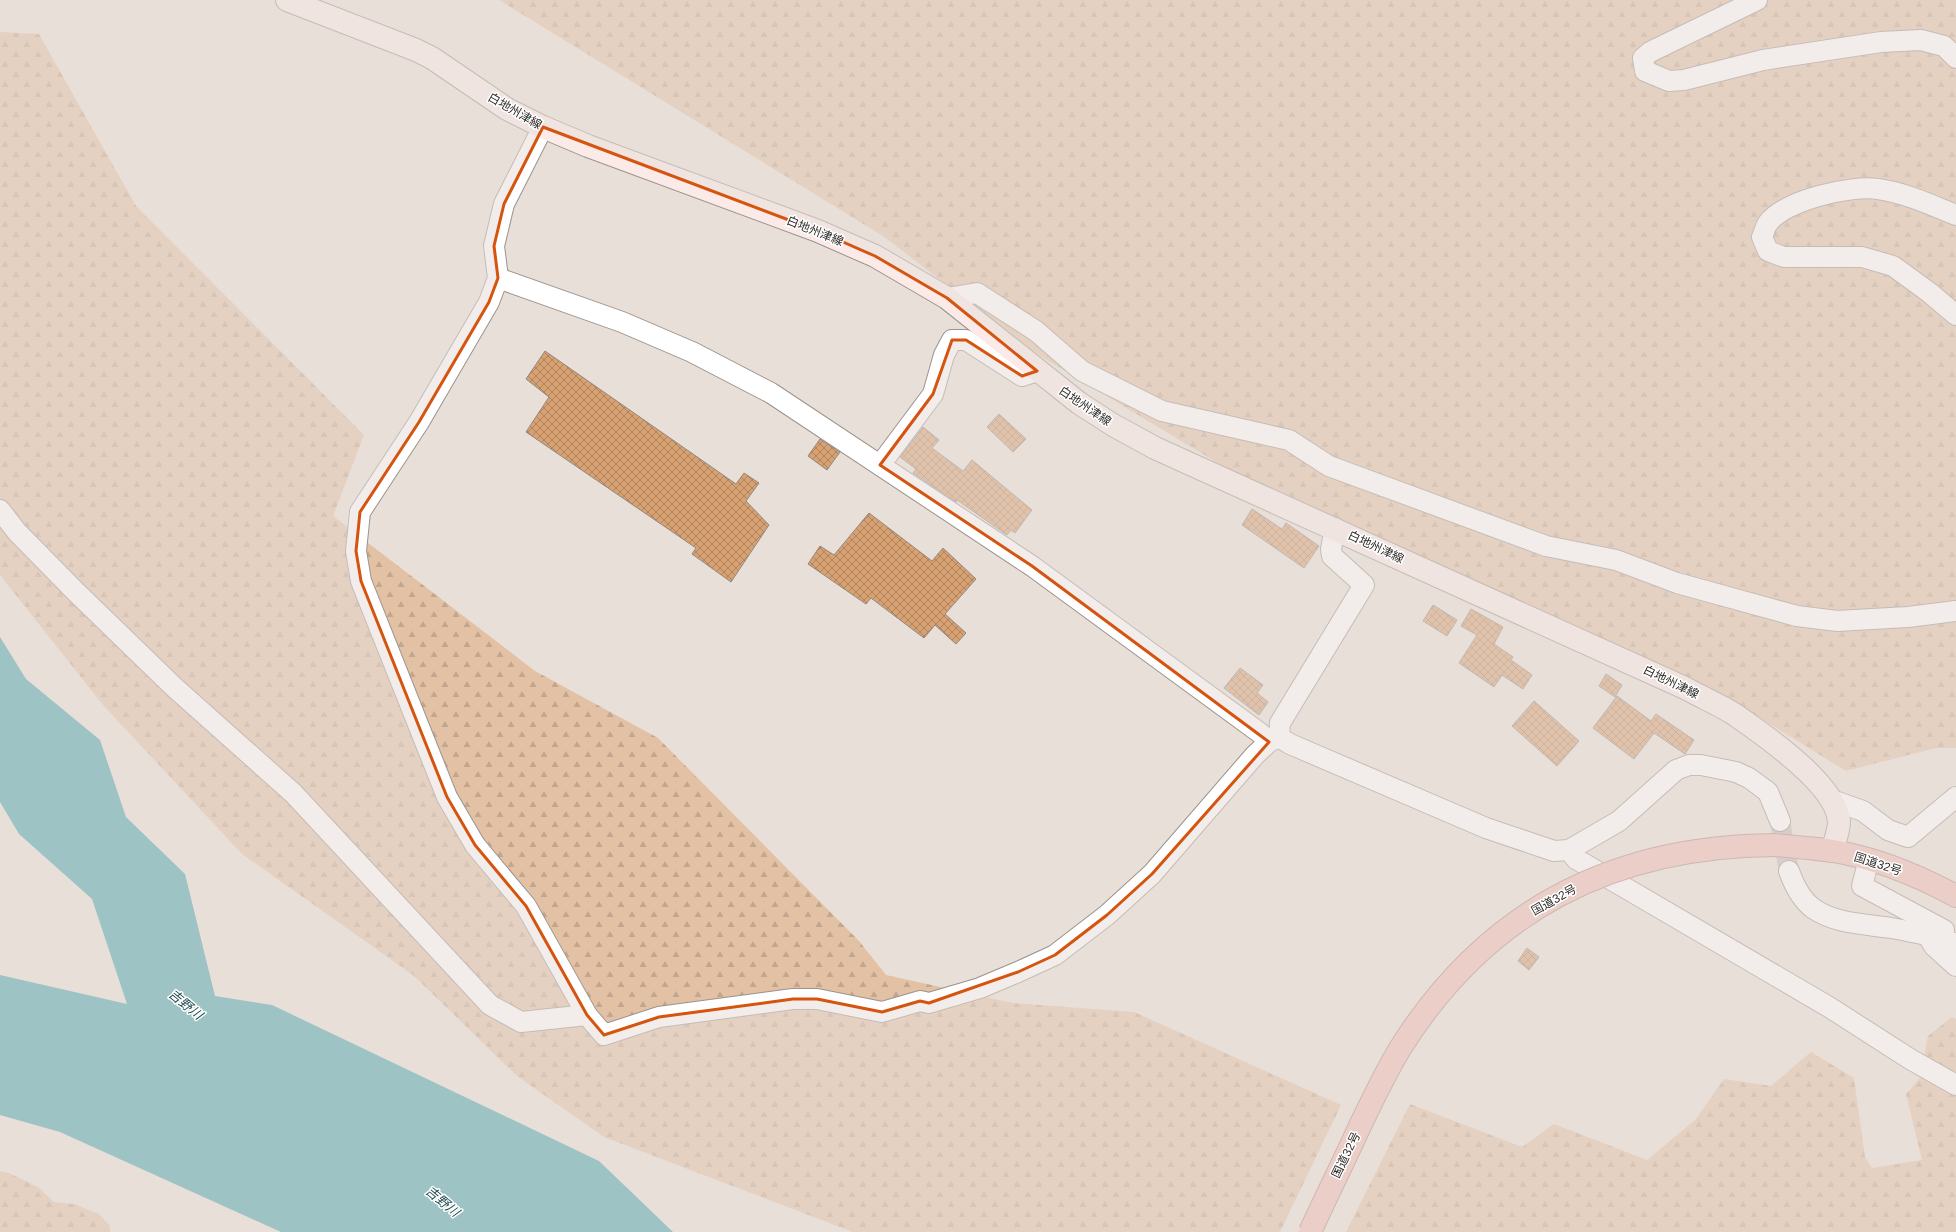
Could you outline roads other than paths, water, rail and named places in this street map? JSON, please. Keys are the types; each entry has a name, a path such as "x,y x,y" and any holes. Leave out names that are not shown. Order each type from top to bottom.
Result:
{"highway":[{"name":"国道32号","path":"1310,1232 1374,1097 1401,1048 1424,1014 1448,985 1502,932 1536,908 1569,890 1628,865 1661,857 1714,847 1776,845 1832,851 1869,859 1892,867 1956,896"}],"main road":[{"name":"白地州津線","path":"287,0 427,55 507,109 543,127 588,146 818,231 875,256 947,298 1079,403 1112,425 1155,448 1335,528 1685,688 1732,714 1779,746 1808,772 1832,800 1839,820 1838,831 1832,851"}],"street":[{"path":"1757,0 1650,52 1643,58 1645,71 1668,81 1684,80 1763,60 1881,42 1921,40 1944,46 1956,58"},
{"path":"543,127 504,204 494,246 498,278 489,302 423,416 360,512 356,552 361,581 447,797 475,845 526,906 586,1015 604,1035 659,1017 793,999 817,999 882,1012 920,1001 929,1003 980,988 1055,955 1107,915 1152,874 1255,755 1274,740 1280,723 1364,585 1332,556 1331,549 1335,528"},
{"path":"1956,215 1914,198 1878,189 1845,189 1804,200 1779,214 1768,223 1762,237 1768,251 1784,257 1862,257 1893,266 1930,293 1956,315"},
{"path":"498,278 622,322 692,352 771,393 1032,566 1260,733 1274,740 1290,744 1486,828 1554,851 1569,850 1619,821 1676,770 1689,765 1701,765 1736,772 1749,778 1768,792 1780,821"},
{"path":"947,298 978,293 1036,331 1082,371 1162,411 1290,440 1329,466 1546,546 1616,560 1676,583 1797,616 1837,621 1908,617 1956,611"},
{"path":"880,465 933,394 944,355 952,340 966,340 1022,376 1037,371"},
{"path":"0,510 18,532 65,581 174,687 293,793 490,1005 521,1022 586,1015"},
{"path":"1832,800 1863,811 1888,830 1908,837 1956,797"},
{"path":"1569,850 1576,859 1828,1007 1910,1059 1956,1085"},
{"path":"1869,859 1862,886 1944,930 1942,940 1934,946 1956,966"},
{"path":"1789,871 1794,885 1803,898 1813,908 1824,915 1841,920 1942,940"}],"water":[{"name":"吉野川","path":"0,637 26,679 100,740 126,817 185,874 215,996 272,1005 599,1161 673,1232 281,1232 60,1132 0,1115 0,975 127,1004 92,899 19,834 0,802"}],"tunnel":[{"path":"1780,821 1789,871"}]}
